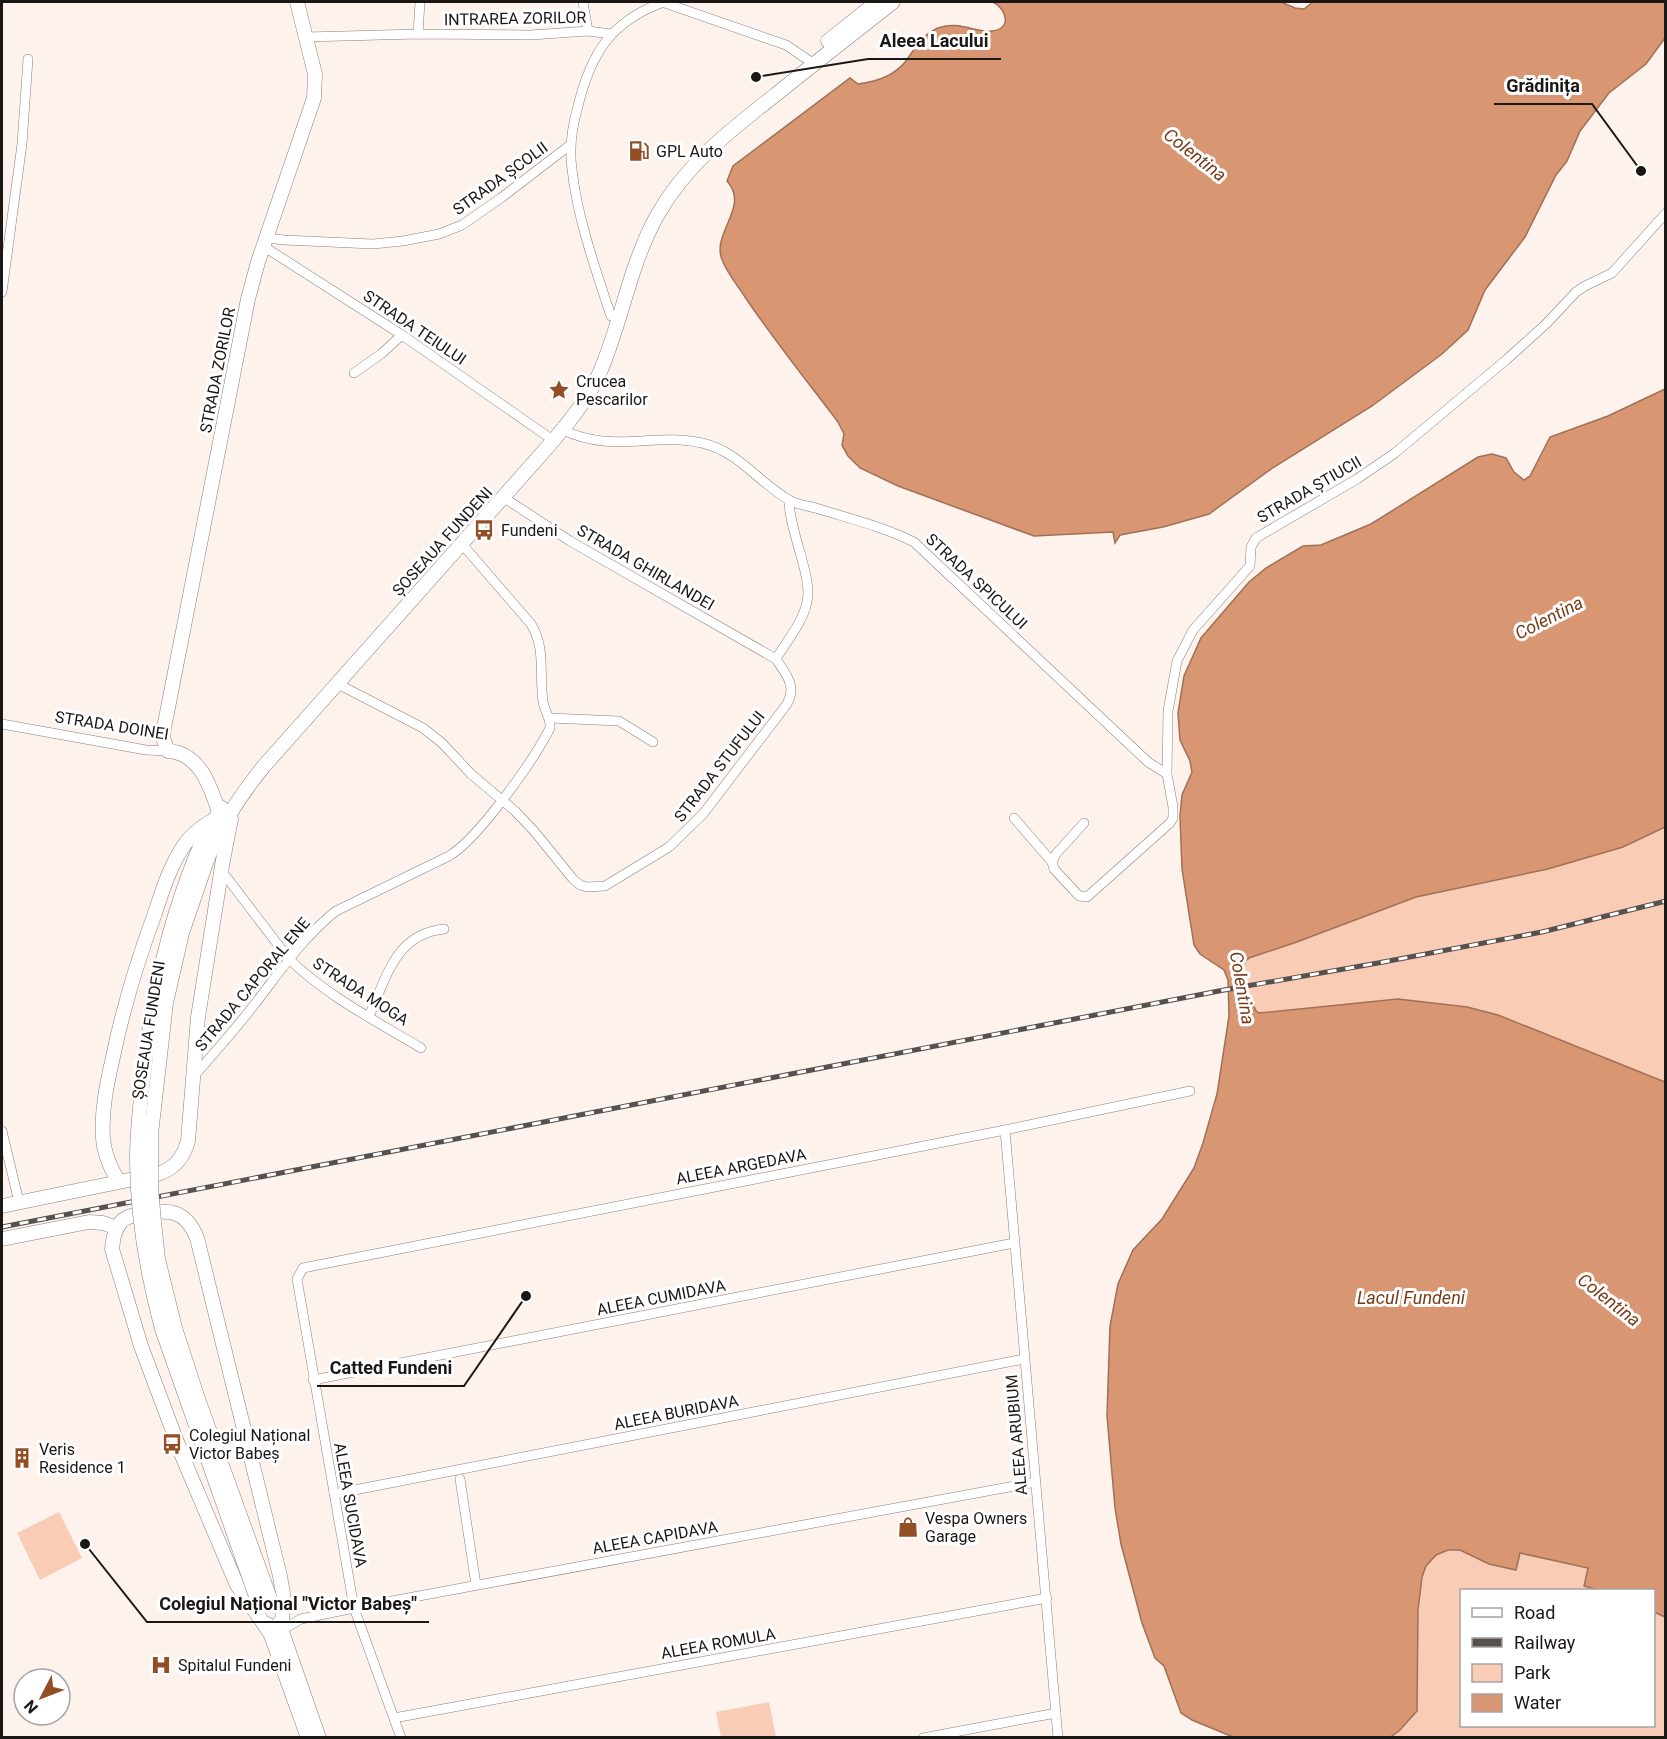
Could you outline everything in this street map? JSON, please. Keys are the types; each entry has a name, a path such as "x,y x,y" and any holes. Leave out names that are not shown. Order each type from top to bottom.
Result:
{"main road":[{"name":"STRADA ZORILOR","path":"168,751 163,738 164,728 244,317 265,242 314,98 315,74 297,2"},
{"name":"ȘOSEAUA FUNDENI","path":"201,858 236,803 283,743 563,430 586,397 599,372 645,238 669,196 710,149 877,2"},
{"name":"ȘOSEAUA FUNDENI","path":"118,1181 104,1150 103,1125 107,1088 119,1028 135,970 176,858 194,833 217,816 277,739 568,410 588,380 599,354 639,235 652,208 672,179 711,137 892,2"},
{"name":"STRADA DOINEI","path":"168,751 186,754 196,764 204,775 217,816"},
{"path":"2,1206 166,1171 179,1161 185,1151 188,1141 198,1017 221,870 236,803"},
{"name":"ȘOSEAUA FUNDENI","path":"217,816 201,858 166,1003 151,1134 151,1187 154,1222 165,1292 177,1337 266,1606 319,1737"},
{"name":"ȘOSEAUA FUNDENI","path":"276,1631 283,1594 280,1576 197,1238 187,1220 171,1211 162,1210 134,1215 123,1220 117,1228 113,1238 114,1259 157,1392 223,1556 242,1593 276,1631 308,1737"},
{"path":"2,1239 89,1222 103,1222 117,1228"}],"street":[{"name":"INTRAREA ZORILOR","path":"418,34 420,2"},
{"path":"583,2 588,32"},
{"path":"611,316 575,190 570,145 587,74 598,51 611,34 648,5 663,2 786,45 810,61"},
{"name":"INTRAREA ZORILOR","path":"306,37 418,34 531,35 588,32 611,34"},
{"path":"2,292 22,144 28,59"},
{"name":"STRADA ȘCOLII","path":"265,242 284,240 373,244 439,234 462,225 570,145"},
{"name":"STRADA ȘTIUCII","path":"1052,862 1054,869 1078,896 1087,897 1170,823 1173,818 1173,807 1167,774 1168,711 1177,661 1192,630 1250,566 1251,547 1256,537 1357,479 1395,453 1506,360 1576,292 1612,273 1665,213"},
{"name":"STRADA TEIULUI","path":"265,242 547,436"},
{"path":"354,373 381,354 402,335"},
{"name":"STRADA SPICULUI","path":"563,430 578,437 606,442 686,440 703,443 738,459 789,500 894,533 914,542 1148,762 1167,774"},
{"name":"STRADA GHIRLANDEI","path":"503,497 570,541 776,659"},
{"path":"776,659 803,613 808,596 806,578 791,520 789,500"},
{"path":"461,543 531,624 537,634 540,646 543,703 550,718 620,721 653,742"},
{"name":"STRADA STUFULUI","path":"502,800 534,831 580,885 595,888 612,882 669,847 686,833 787,704 791,697 791,682 776,659"},
{"path":"336,683 423,728 502,800"},
{"name":"STRADA CAPORAL ENE","path":"192,1078 233,1031 289,959 324,920 336,911 457,851 502,800 545,737 550,728 550,718"},
{"name":"STRADA DOINEI","path":"2,724 146,750 168,751"},
{"path":"1014,818 1052,862 1056,854 1084,823"},
{"name":"STRADA MOGA","path":"221,870 289,959 320,986 421,1048"},
{"path":"369,1016 402,948 422,934 444,929"},
{"name":"ALEEA ARGEDAVA","path":"300,1272 307,1266 1005,1130 1190,1091"},
{"name":"ALEEA ARUBIUM","path":"1005,1130 1059,1737"},
{"path":"2,1131 19,1202"},
{"name":"ALEEA CUMIDAVA","path":"313,1380 1014,1243"},
{"name":"ALEEA SUCIDAVA","path":"300,1272 297,1279 313,1380 354,1608 401,1737"},
{"name":"ALEEA BURIDAVA","path":"334,1494 1024,1359"},
{"path":"460,1479 476,1585"},
{"name":"ALEEA CAPIDAVA","path":"276,1631 301,1619 354,1608 1036,1482"},
{"name":"ALEEA ROMULA","path":"394,1718 1047,1598"},
{"path":"923,1737 1056,1713"}],"green space":[{"path":"1665,827 1665,1082 1498,1015 1467,1007 1398,999 1259,1013 1247,991 1242,969 1249,958 1416,897 1548,869 1623,847"},
{"path":"59,1512 82,1558 40,1580 17,1533"},
{"path":"1448,1550 1460,1550 1489,1564 1516,1570 1520,1553 1588,1568 1584,1586 1594,1589 1460,1589 1460,1727 1655,1727 1655,1612 1665,1617 1665,1737 1389,1738 1399,1731 1417,1711 1418,1610 1422,1577 1426,1566 1436,1555"},
{"path":"769,1702 776,1737 721,1737 716,1712"}],"water":[{"name":"Colentina","path":"993,2 1281,2 1304,9 1313,2 1665,2 1665,38 1646,64 1609,93 1580,131 1567,161 1556,175 1525,237 1485,290 1468,330 1442,354 1372,406 1274,467 1209,514 1163,527 1120,535 1115,543 1113,532 1034,536 898,486 860,468 848,456 842,445 844,434 838,422 756,313 728,271 720,252 721,241 735,201 733,191 727,181 733,166 850,78 858,84 865,83 878,80 896,71 932,31 953,25 986,31 1003,27 1005,18 1002,9"},
{"name":"Lacul Fundeni","path":"1665,389 1665,827 1623,847 1548,869 1416,897 1249,958 1244,963 1242,976 1256,1011 1259,1013 1398,999 1467,1007 1498,1015 1665,1082 1665,1617 1655,1612 1655,1589 1594,1589 1584,1586 1588,1568 1520,1553 1516,1570 1489,1564 1460,1550 1448,1550 1436,1555 1426,1566 1422,1577 1418,1610 1417,1711 1399,1731 1389,1738 1233,1737 1181,1713 1164,1666 1155,1658 1142,1623 1121,1544 1115,1508 1107,1416 1110,1326 1118,1284 1133,1250 1162,1219 1194,1168 1217,1094 1229,1016 1228,980 1224,970 1200,954 1194,945 1182,869 1180,816 1182,795 1192,772 1190,761 1180,740 1178,713 1184,676 1201,638 1249,582 1266,568 1303,546 1321,545 1371,524 1478,457 1492,454 1506,458 1514,472 1524,480 1530,476 1550,437 1608,416"}],"railway":[{"path":"2,1227 1224,990 1542,932 1666,901"}],"place":[{"name":"Aleea Lacului","path":"756,77"},
{"name":"GPL Auto","path":"639,151"},
{"name":"Grădinița","path":"1641,171"},
{"name":"Crucea Pescarilor","path":"559,390"},
{"name":"Fundeni","path":"484,530"},
{"name":"Catted Fundeni","path":"526,1296"},
{"name":"Colegiul Național Victor Babeș","path":"172,1444"},
{"name":"Veris Residence 1","path":"22,1458"},
{"name":"Vespa Owners Garage","path":"908,1527"},
{"name":"Colegiul Național \"Victor Babeș\"","path":"85,1544"},
{"name":"Spitalul Fundeni","path":"161,1665"}]}
